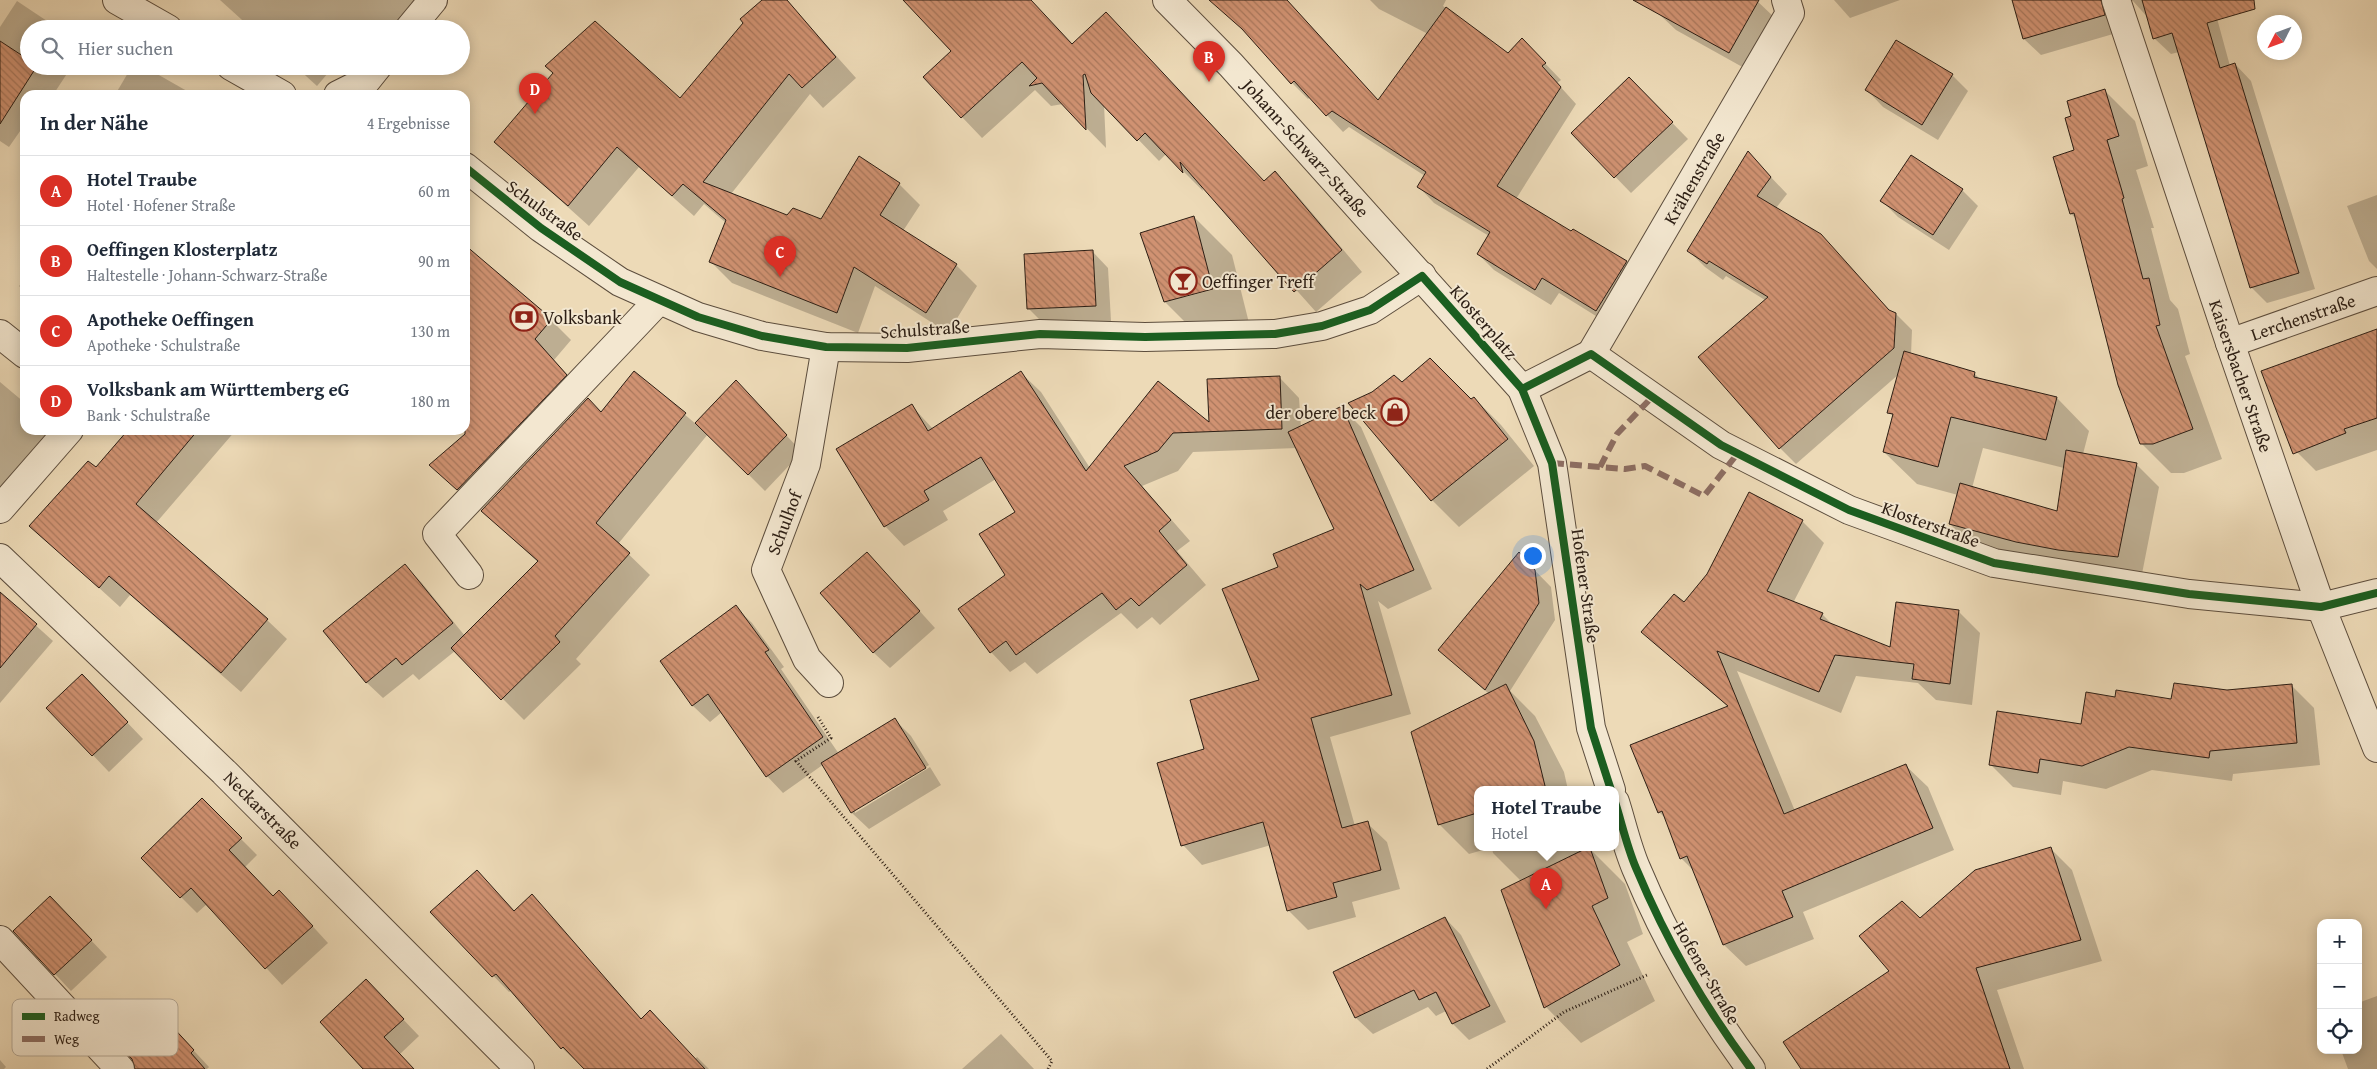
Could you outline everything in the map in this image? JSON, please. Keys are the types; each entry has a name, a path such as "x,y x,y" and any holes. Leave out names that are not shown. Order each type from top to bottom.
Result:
{"street":[{"path":"118,0 152,20"},
{"path":"416,20 433,0"},
{"name":"Johann-Schwarz-Straße","path":"1167,0 1231,65 1422,276"},
{"name":"Krähenstraße","path":"1591,354 1790,13 1786,0"},
{"name":"Kaisersbacher Straße","path":"2116,0 2230,343 2321,607 2377,748"},
{"path":"248,75 273,90"},
{"path":"351,90 375,81"},
{"name":"Schulstraße","path":"470,171 541,228 620,282 698,317 762,336 826,347 907,348 1040,334 1145,338 1275,334 1322,326 1370,310 1422,276"},
{"name":"Klosterplatz","path":"1422,276 1522,389"},
{"name":"Lerchenstraße","path":"2230,343 2377,291"},
{"path":"469,575 437,534 660,300"},
{"path":"0,334 20,350"},
{"name":"Schulhof","path":"826,347 806,464 766,570 807,659 829,683"},
{"path":"1522,389 1591,354"},
{"name":"Klosterstraße","path":"1591,354 1721,445 1849,510 1994,563 2189,594 2321,607 2377,593"},
{"name":"Hofener Straße","path":"1522,389 1552,463 1591,728 1610,786"},
{"path":"0,509 65,435"},
{"name":"Neckarstraße","path":"0,558 224,772 520,1069"},
{"name":"Hofener Straße","path":"1619,815 1635,866 1679,960 1715,1021 1750,1069"},
{"path":"0,940 55,999"},
{"path":"108,1056 120,1069"}],"path":[{"path":"824,742 796,761 1052,1061 1048,1069"},
{"path":"1487,1069 1564,1012 1679,960"}],"building":[{"path":"762,0 787,0 836,57 802,88 789,74 703,182 787,215 793,208 821,219 859,156 900,183 880,215 957,264 926,313 854,267 837,313 709,262 726,220 683,184 672,196 617,147 568,206 494,142 553,73 545,66 595,21 680,98 743,23 740,19"},
{"path":"903,0 1031,0 1072,44 1106,12 1264,181 1275,171 1342,250 1294,292 1180,162 1183,173 1145,133 1137,141 1091,93 1085,74 1083,75 1086,130 1042,83 1029,86 1037,78 1022,62 961,118 923,77 951,51"},
{"path":"1209,0 1287,0 1378,100 1446,7 1508,53 1522,38 1546,63 1542,66 1561,87 1497,186 1571,231 1573,229 1627,261 1596,311 1542,278 1535,290 1477,254 1490,232 1417,187 1426,172 1332,111 1326,116 1294,81 1291,84 1242,29"},
{"path":"1633,0 1759,0 1729,53"},
{"path":"2012,0 2101,0 2105,15 2023,39"},
{"path":"2142,0 2254,0 2255,9 2207,23 2220,68 2235,63 2299,273 2250,288 2172,33 2153,39"},
{"path":"1896,40 1953,74 1922,125 1865,90"},
{"path":"0,41 20,54 20,75 31,75 0,124"},
{"path":"1629,77 1673,122 1614,178 1571,133"},
{"path":"2105,89 2119,136 2107,140 2124,198 2122,199 2143,279 2149,278 2160,325 2156,326 2193,429 2153,444 2140,444 2118,385 2074,213 2070,214 2053,157 2074,150 2065,118 2071,116 2067,101"},
{"path":"1748,151 1771,177 1757,196 1821,234 1889,310 1896,313 1894,348 1779,449 1698,357 1768,297 1709,261 1707,264 1687,251"},
{"path":"1911,155 1963,189 1933,235 1880,201"},
{"path":"1194,216 1213,289 1164,302 1140,233"},
{"path":"470,249 552,319 535,339 567,375 457,490 429,465 464,435 470,435"},
{"path":"1093,250 1096,306 1027,309 1024,254"},
{"path":"2377,329 2377,418 2344,429 2346,433 2293,454 2261,371"},
{"path":"1904,351 1975,372 1974,377 2057,397 2046,440 1951,417 1938,467 1883,452 1893,414 1887,413"},
{"path":"1430,358 1471,399 1474,397 1508,439 1431,501 1348,403 1372,392 1394,375 1402,382"},
{"path":"634,371 686,413 596,523 630,553 555,636 560,642 501,700 451,648 538,561 481,511 588,398 601,412"},
{"path":"1021,371 1086,471 1158,381 1209,422 1207,379 1280,376 1282,429 1173,433 1158,451 1124,466 1171,520 1159,531 1187,565 1139,606 1131,598 1116,610 1102,593 1016,655 1006,641 990,653 958,609 1005,575 979,534 1015,512 981,457 924,491 929,500 884,527 836,449 912,404 928,431"},
{"path":"736,380 787,435 748,475 695,423"},
{"path":"1342,406 1414,570 1367,590 1360,584 1392,695 1311,718 1342,828 1368,821 1381,870 1333,883 1337,897 1287,911 1263,822 1181,846 1157,763 1204,749 1190,700 1259,680 1222,589 1278,567 1273,554 1334,529 1288,432"},
{"path":"124,435 194,435 136,504 268,619 221,673 109,576 99,588 29,526 88,461 96,467"},
{"path":"2066,450 2137,463 2118,557 2058,550 2016,542 1949,524 1960,483 2057,511"},
{"path":"1749,492 1803,520 1767,591 1823,613 1820,619 1890,647 1896,602 1959,610 1950,684 1912,679 1914,664 1835,655 1819,692 1717,651 1784,814 1906,764 1933,828 1782,891 1793,917 1723,945 1687,856 1680,859 1662,811 1658,813 1630,745 1728,706 1641,632 1674,594 1684,602 1707,574"},
{"path":"867,552 920,611 873,653 820,593"},
{"path":"1519,552 1535,570 1539,603 1485,690 1438,650"},
{"path":"405,564 453,623 402,665 396,658 366,683 323,631"},
{"path":"0,592 37,624 0,668"},
{"path":"736,605 769,650 765,652 823,737 766,777 708,694 692,706 660,661"},
{"path":"82,674 128,722 92,756 46,708"},
{"path":"2174,683 2227,690 2292,684 2297,743 2210,751 2209,758 2129,747 2082,766 2040,759 2038,773 1989,765 1997,711 2081,724 2086,692 2115,697 2116,690 2171,699"},
{"path":"1506,684 1534,741 1545,786 1474,786 1474,814 1438,825 1411,732"},
{"path":"895,718 926,768 851,813 821,763"},
{"path":"202,798 242,838 229,850 273,896 279,890 313,926 265,969 191,888 180,898 141,858"},
{"path":"2051,847 2081,940 1976,968 2010,1069 1801,1069 1783,1042 1889,971 1859,936 1902,901 1920,918 1975,870"},
{"path":"1581,851 1591,851 1608,898 1592,906 1620,965 1544,1008 1501,890"},
{"path":"477,870 514,911 532,894 641,1019 650,1010 705,1069 584,1069 563,1047 561,1049 496,974 492,977 430,912"},
{"path":"50,896 92,940 54,975 13,931"},
{"path":"1445,917 1490,1006 1452,1024 1436,992 1419,1000 1414,990 1355,1018 1333,972"},
{"path":"366,979 404,1019 384,1037 414,1069 363,1069 320,1022"},
{"path":"178,1033 194,1050 191,1053 205,1069 135,1069 129,1056 178,1056"}],"marked path":[{"path":"1600,467 1617,434 1652,397"},
{"path":"1552,463 1625,469 1645,466 1704,496 1738,453"}],"cycle path":[{"path":"470,171 541,228 620,282 698,317 762,336 826,347 907,348 1040,334 1145,337 1275,334 1322,326 1370,310 1422,276 1522,389 1552,463 1591,728 1610,786"},
{"path":"1522,389 1591,354 1721,445 1849,510 1994,563 2189,594 2321,607 2377,593"},
{"path":"1619,816 1633,860 1673,947 1717,1021 1751,1069"}],"place":[{"name":"Oeffingen Klosterplatz","path":"1209,82"},
{"name":"Volksbank am Württemberg eG","path":"535,114"},
{"name":"Apotheke Oeffingen","path":"780,277"},
{"name":"Oeffinger Treff","path":"1183,281"},
{"name":"Volksbank","path":"524,317"},
{"name":"der obere beck","path":"1395,412"},
{"name":"Hotel Traube","path":"1546,909"}]}
